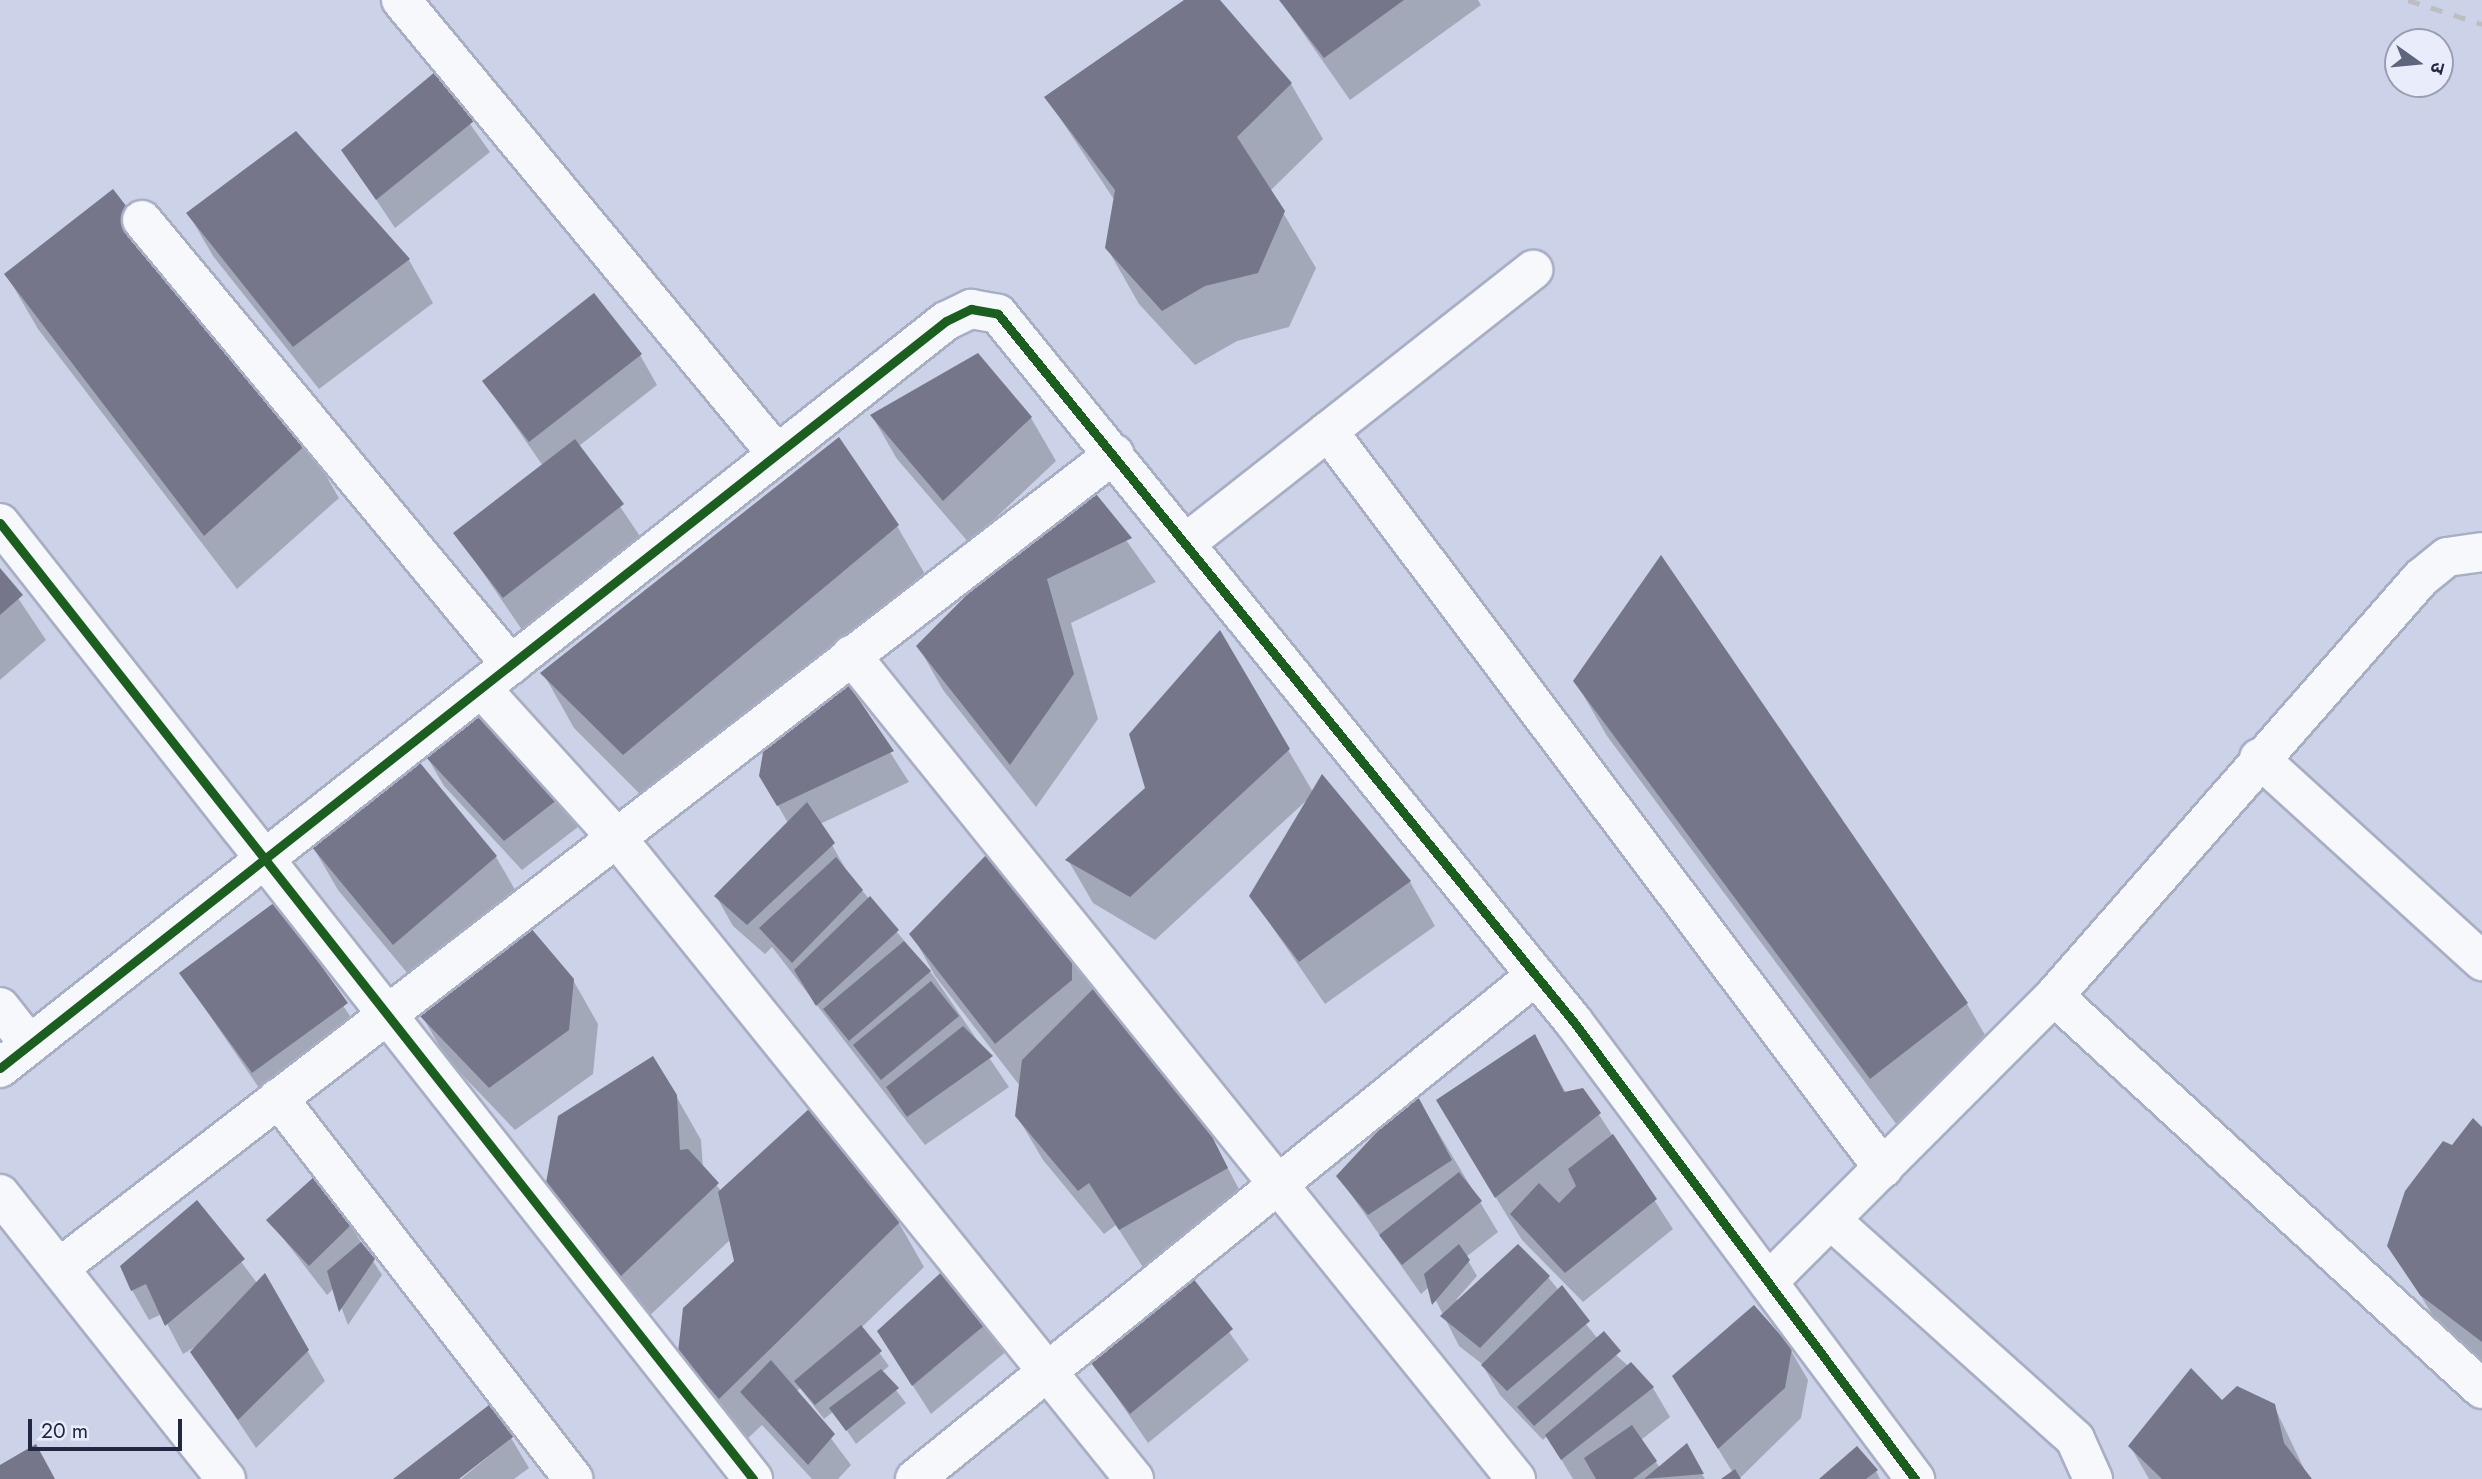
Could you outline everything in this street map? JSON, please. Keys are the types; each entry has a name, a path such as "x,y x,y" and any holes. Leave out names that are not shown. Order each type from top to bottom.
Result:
{"street":[{"path":"401,0 778,454"},
{"path":"142,219 496,676 616,837 1134,1479"},
{"path":"1186,542 1533,270"},
{"path":"0,1068 946,321 971,309 998,314 1017,333 1535,976 1915,1479"},
{"path":"1328,430 1883,1168"},
{"path":"59,1268 1114,454"},
{"path":"0,523 263,861 753,1479"},
{"path":"1768,1282 2054,996 2259,758 2421,578 2447,557 2482,552"},
{"path":"851,655 1516,1479"},
{"path":"2259,758 2482,961"},
{"path":"915,1479 1048,1375 1535,976"},
{"path":"2054,996 2482,1388"},
{"path":"0,1007 30,1045"},
{"path":"278,1098 574,1479"},
{"path":"0,1194 226,1479"},
{"path":"1830,1220 2075,1439 2093,1479"}],"building":[{"path":"1184,0 1220,0 1292,83 1237,137 1285,211 1258,273 1205,286 1162,311 1105,248 1115,190 1044,97"},
{"path":"1279,0 1404,0 1324,58"},
{"path":"435,72 474,121 376,200 341,150"},
{"path":"296,131 410,259 293,347 186,213"},
{"path":"113,189 309,442 204,536 4,274"},
{"path":"594,293 642,354 529,442 482,381"},
{"path":"978,353 1032,417 943,501 870,415"},
{"path":"839,437 899,525 623,755 540,673"},
{"path":"575,439 624,504 503,598 453,533"},
{"path":"1083,478 1132,538 1047,579 1074,674 1010,765 916,646"},
{"path":"1661,555 1968,1003 1870,1079 1573,681"},
{"path":"0,568 23,595 0,615"},
{"path":"1220,630 1290,749 1130,897 1065,860 1145,788 1129,734"},
{"path":"844,678 894,751 777,806 759,776 766,735"},
{"path":"486,708 562,796 504,841 425,756"},
{"path":"416,758 497,856 393,945 311,846"},
{"path":"1322,774 1411,881 1299,962 1249,896"},
{"path":"807,802 835,843 747,925 714,896"},
{"path":"991,850 1072,940 1072,980 995,1044 909,934"},
{"path":"836,857 863,890 792,963 759,928"},
{"path":"870,896 899,930 816,1006 794,970"},
{"path":"275,902 348,1003 252,1073 179,973"},
{"path":"530,927 574,979 569,1030 489,1088 420,1016"},
{"path":"904,941 931,971 849,1041 823,1009"},
{"path":"1103,979 1193,1099 1228,1168 1119,1230 1089,1183 1078,1191 1015,1116 1022,1060"},
{"path":"931,981 959,1016 881,1080 853,1045"},
{"path":"963,1026 993,1056 907,1117 886,1087"},
{"path":"1535,1034 1564,1092 1583,1088 1601,1113 1495,1198 1436,1100"},
{"path":"653,1056 677,1095 680,1150 688,1149 719,1183 620,1277 544,1194 558,1116"},
{"path":"1415,1091 1452,1160 1368,1215 1336,1176"},
{"path":"810,1108 900,1222 719,1399 678,1352 683,1308 734,1261 718,1192"},
{"path":"2473,1118 2482,1127 2482,1342 2420,1295 2387,1246 2405,1191 2443,1141 2452,1145"},
{"path":"1613,1134 1657,1199 1565,1273 1510,1214 1539,1183 1559,1203 1576,1186 1568,1169"},
{"path":"1459,1172 1482,1201 1402,1265 1379,1235"},
{"path":"315,1176 352,1224 309,1266 266,1220"},
{"path":"197,1200 245,1259 165,1326 146,1284 131,1291 120,1266"},
{"path":"361,1242 375,1259 339,1312 327,1271"},
{"path":"1459,1244 1470,1260 1432,1305 1424,1274"},
{"path":"1518,1244 1550,1276 1480,1348 1440,1316"},
{"path":"947,1267 992,1319 912,1386 877,1331"},
{"path":"265,1273 309,1350 238,1420 190,1352"},
{"path":"1192,1277 1233,1329 1130,1414 1091,1363"},
{"path":"1562,1285 1590,1321 1507,1391 1481,1365"},
{"path":"1754,1305 1792,1348 1785,1388 1718,1449 1672,1376"},
{"path":"861,1325 882,1351 815,1405 794,1381"},
{"path":"1604,1331 1621,1351 1534,1426 1517,1407"},
{"path":"771,1360 835,1434 808,1465 740,1392"},
{"path":"1631,1362 1654,1387 1561,1460 1545,1435"},
{"path":"2191,1368 2222,1400 2237,1386 2275,1404 2284,1443 2312,1479 2162,1479 2128,1446"},
{"path":"881,1369 899,1388 846,1431 829,1408"},
{"path":"489,1405 513,1437 459,1479 393,1479"},
{"path":"1632,1425 1657,1461 1633,1479 1596,1479 1584,1458"},
{"path":"1687,1443 1704,1474 1644,1479"},
{"path":"36,1444 55,1479 0,1479 0,1465"},
{"path":"1857,1446 1878,1470 1866,1479 1819,1479"},
{"path":"1735,1469 1741,1479 1721,1479"}],"railway":[{"path":"2408,0 2482,24"}],"cycle path":[{"path":"0,1068 946,321 971,309 998,314 1573,1021 1915,1479"},
{"path":"0,523 753,1479"}]}
